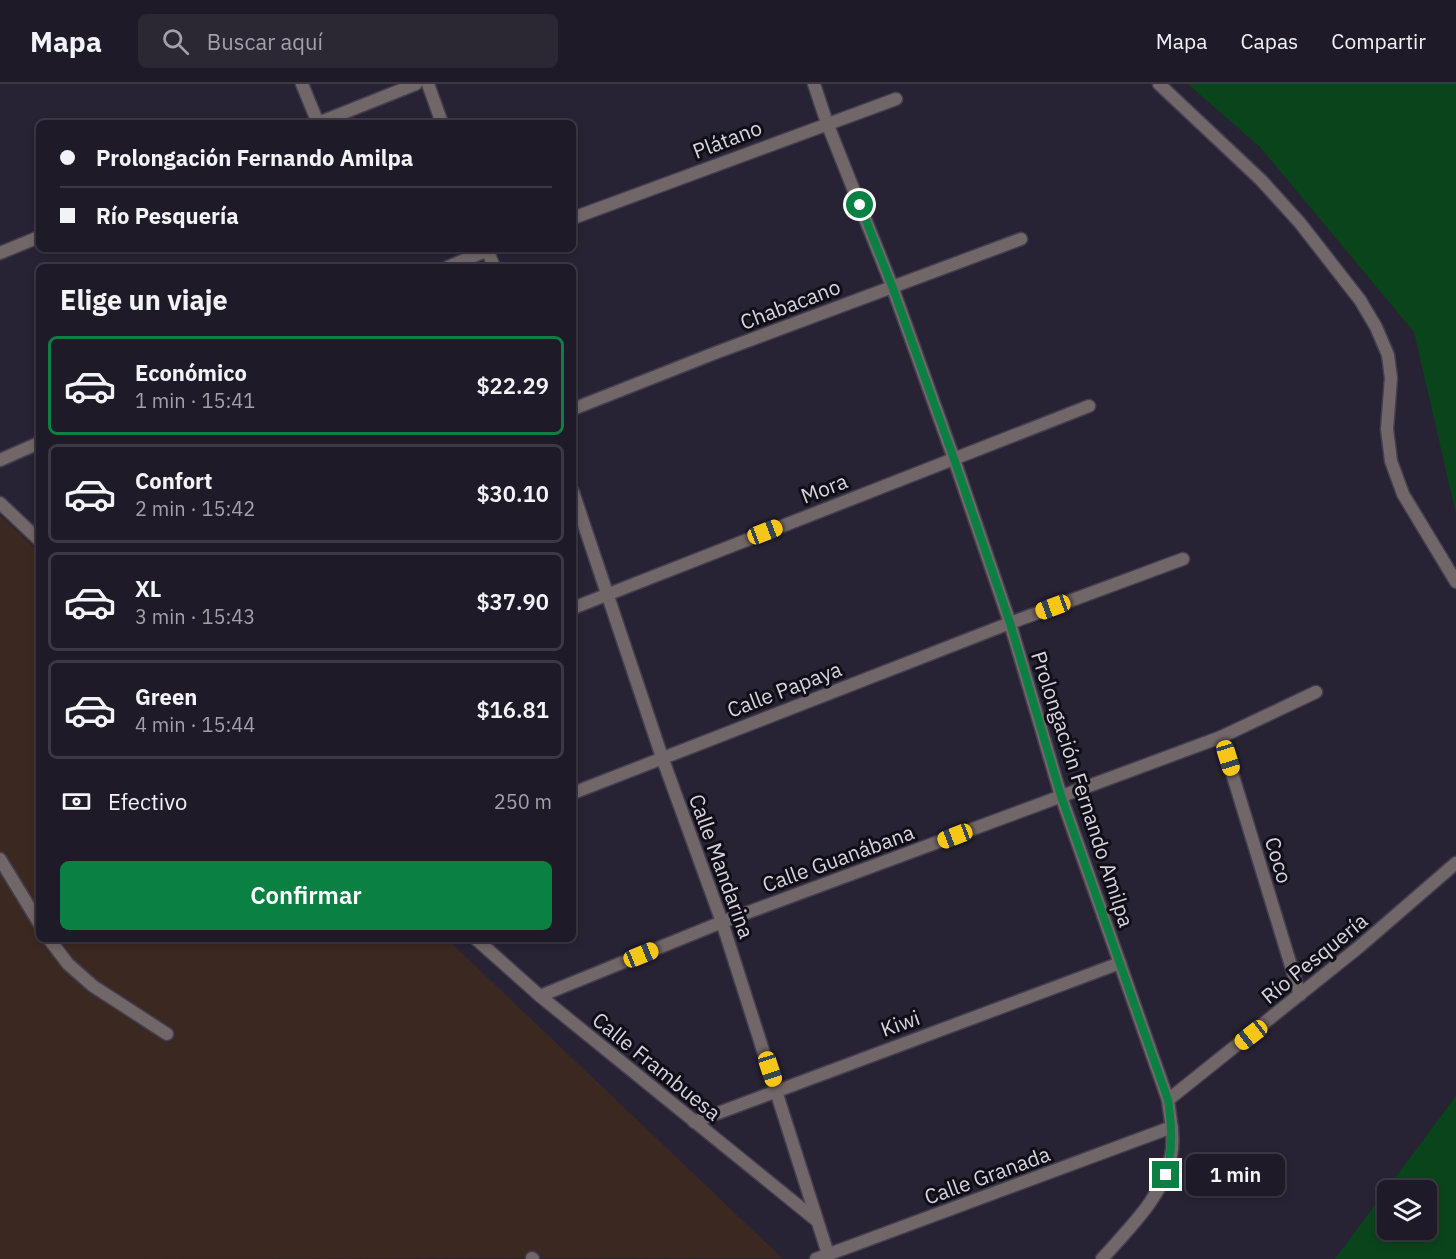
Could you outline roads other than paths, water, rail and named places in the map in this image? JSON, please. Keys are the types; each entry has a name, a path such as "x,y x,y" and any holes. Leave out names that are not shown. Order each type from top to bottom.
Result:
{"street":[{"path":"302,84 317,120"},
{"path":"326,120 416,84"},
{"path":"428,84 441,120"},
{"name":"Prolongación Fernando Amilpa","path":"814,84 827,123 892,286 954,459 1010,623 1061,796 1168,1100"},
{"path":"1159,84 1261,180 1300,223 1360,300 1376,327 1388,355 1391,378 1387,429 1391,461 1403,494 1456,582"},
{"name":"Plátano","path":"576,217 896,99"},
{"path":"0,254 36,238"},
{"name":"Chabacano","path":"576,408 892,286 1021,239"},
{"path":"455,264 481,252"},
{"name":"Mora","path":"576,607 1089,406"},
{"path":"0,460 36,444"},
{"name":"Calle Mandarina","path":"576,501 662,757 722,922 777,1090 816,1220 822,1257"},
{"path":"0,503 36,537"},
{"name":"Calle Papaya","path":"576,792 1010,623 1183,559"},
{"name":"Calle Guanábana","path":"540,996 722,922 1221,736 1317,692"},
{"name":"Coco","path":"1221,736 1300,995"},
{"path":"0,859 36,918"},
{"name":"Río Pesquería","path":"1168,1100 1300,995 1456,863"},
{"path":"50,942 68,964 93,986 167,1034"},
{"name":"Calle Frambuesa","path":"479,942 540,996 816,1220"},
{"name":"Kiwi","path":"694,1122 1120,963"},
{"path":"1102,1259 1150,1203 1166,1175 1172,1154 1172,1127 1168,1100"},
{"name":"Calle Granada","path":"822,1257 1172,1127"}]}
